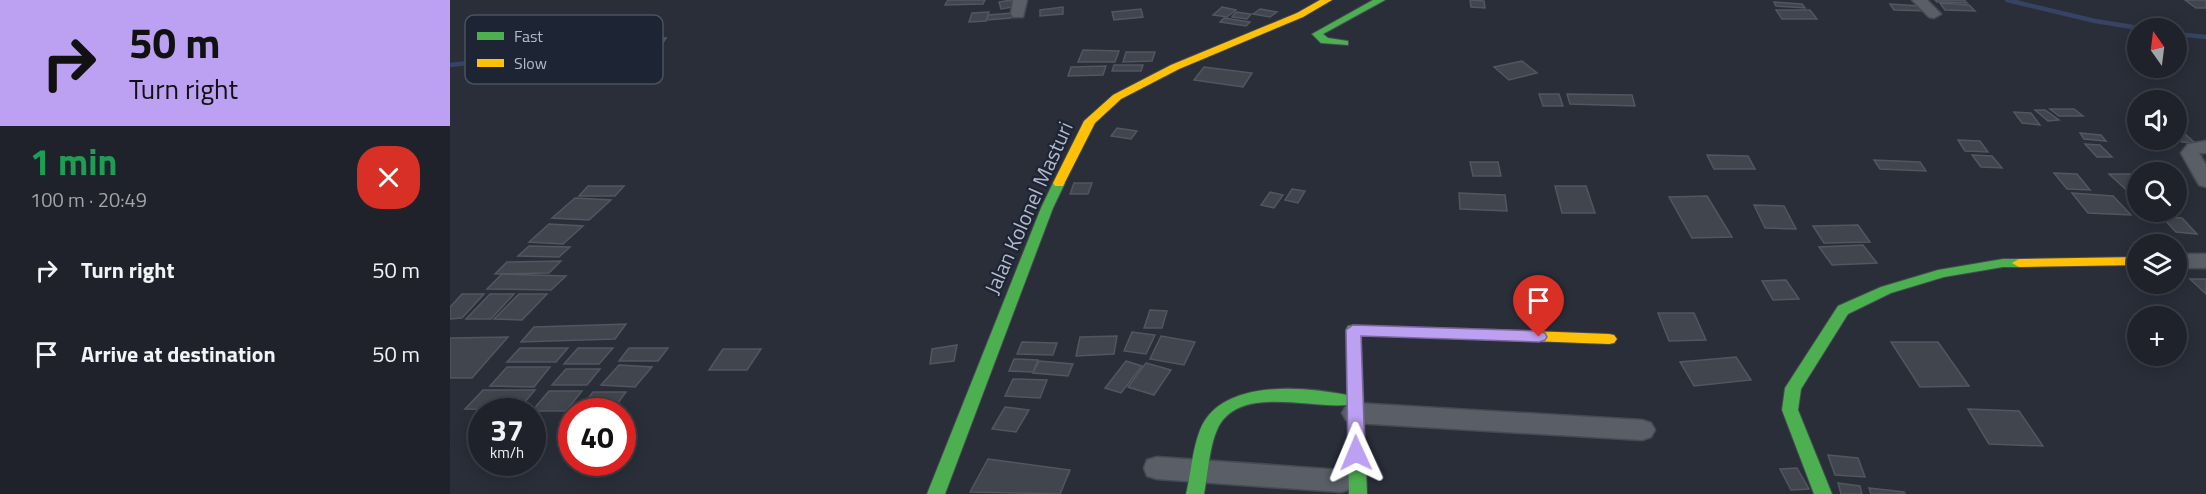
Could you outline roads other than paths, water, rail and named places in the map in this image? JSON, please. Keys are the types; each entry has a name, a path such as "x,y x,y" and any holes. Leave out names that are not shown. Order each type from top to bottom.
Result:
{"street":[{"name":"Jalan Kolonel Masturi","path":"936,494 1047,208 1090,121 1117,97 1154,77 1300,15 1327,0"},
{"path":"1344,43 1325,41 1317,34 1380,0"},
{"path":"1919,0 1934,14"},
{"path":"2206,147 2194,148 2190,153 2206,180"},
{"path":"1823,494 1790,410 1793,388 1843,310 1886,290 1943,273 2002,263 2127,261"},
{"path":"2187,261 2206,261"},
{"path":"1157,468 1197,482 1349,488 1353,330 1609,339"},
{"path":"1197,482 1212,420 1224,407 1234,402 1270,396 1350,407 1642,430"}],"waterway":[{"path":"2007,0 2095,21 2127,26"},
{"path":"2187,35 2206,37"},
{"path":"450,65 465,63"}]}
